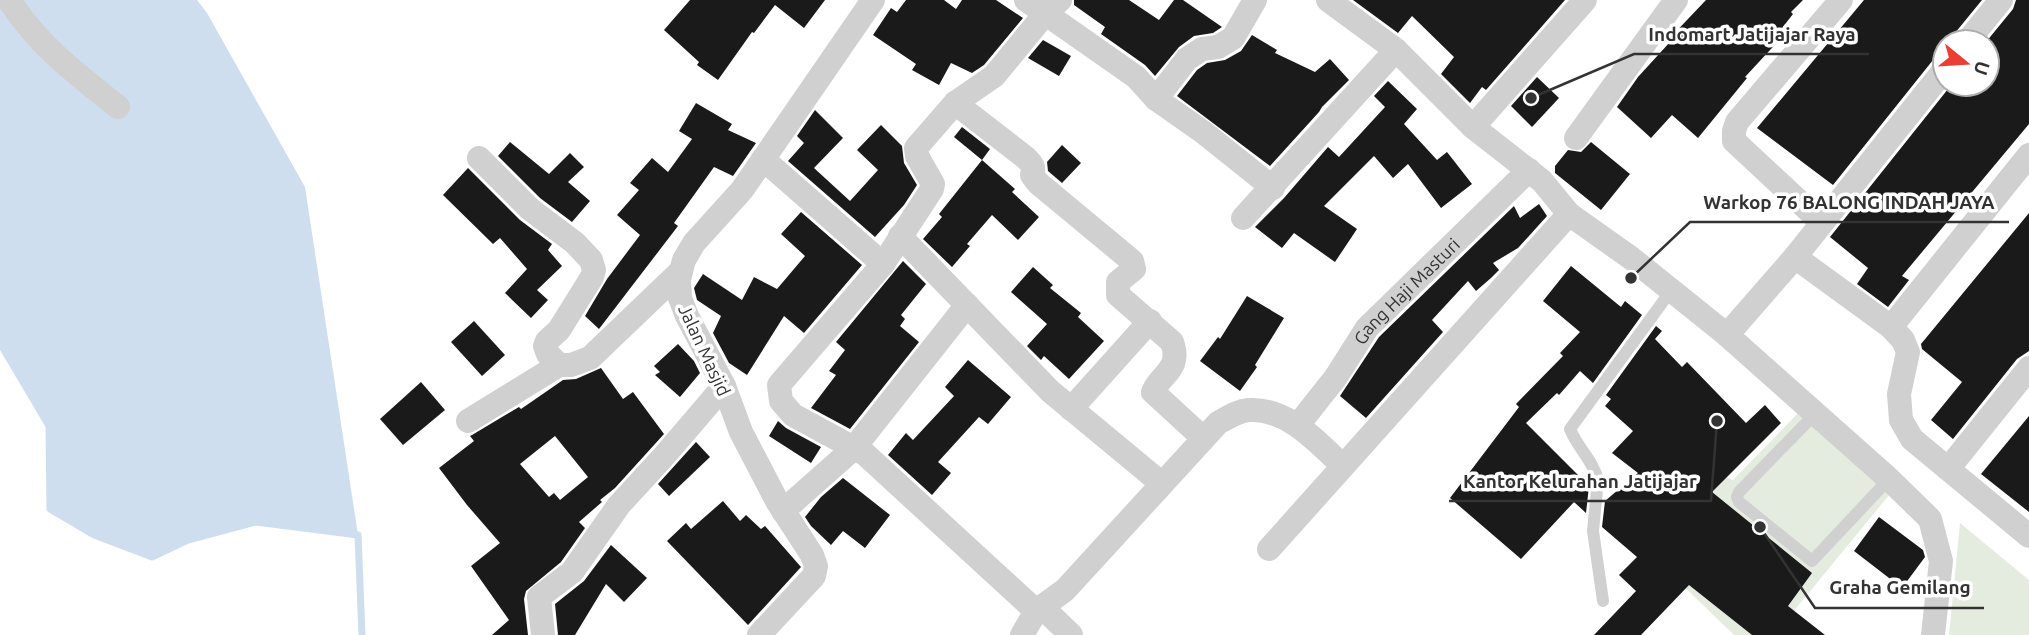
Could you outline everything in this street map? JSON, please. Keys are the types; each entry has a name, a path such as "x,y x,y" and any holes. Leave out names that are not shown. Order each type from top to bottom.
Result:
{"street":[{"path":"9,0 57,59 118,107"},
{"path":"468,421 559,365 571,365 590,358 681,271 694,243 742,190 873,0"},
{"path":"1156,99 1187,59 1202,49 1218,47 1233,38 1255,0"},
{"path":"1328,0 1396,50 1473,127 1542,181 1569,214 1631,258 1670,292 1727,335 1930,519 1941,561 1933,635"},
{"path":"1473,127 1585,0"},
{"path":"1576,138 1675,0"},
{"path":"1821,222 1734,141 1734,131 1737,122 1841,0"},
{"path":"1978,28 2001,0"},
{"path":"1071,635 864,454 793,415 781,401 779,385 883,264 933,184 917,156 916,148 955,103 994,76 1029,36 1043,5 1136,77 1156,99 1203,132 1273,188"},
{"path":"1243,218 1396,50"},
{"path":"1727,335 1795,257 1931,86"},
{"path":"955,103 1026,158 1032,164 1032,176 1038,183 1132,261 1134,269 1118,282 1118,295 1172,342 1175,351 1171,370 1153,392 1203,438"},
{"path":"1891,327 2029,155"},
{"path":"479,158 530,209 575,243 591,260 594,270 592,278 559,330 545,346 548,354 559,365"},
{"path":"763,159 883,264"},
{"name":"Gang Haji Masturi","path":"1298,425 1336,377 1367,328 1529,170"},
{"path":"1269,549 1569,214"},
{"path":"900,236 1050,391 1161,483"},
{"path":"1795,257 1891,327 1903,340 1908,352 1899,394 1901,419 1912,439 2029,536"},
{"name":"Jalan Masjid","path":"681,271 680,298 723,386 741,432 816,566 814,576 759,635"},
{"path":"783,511 854,448 967,305"},
{"path":"1071,409 1150,321"},
{"path":"1948,469 2029,368"},
{"path":"543,635 539,597 572,572 619,505 723,386"},
{"path":"1022,635 1039,609 1065,590 1218,423 1237,413 1250,410 1293,421 1343,466"}],"lane":[{"path":"1603,601 1593,531 1597,472 1575,441 1570,429 1670,292"},
{"path":"1815,414 1739,492 1739,502 1812,561 1889,480"}],"shaded area":[{"path":"1802,409 1890,494 1774,635 1734,635 1643,547 1711,470 1733,480"},
{"path":"1960,523 2029,580 2029,635 1949,635"}],"water":[{"path":"0,0 197,0 207,13 305,187 358,535 256,522 188,540 152,557 94,535 50,509 49,426 0,343"}],"building":[{"path":"690,0 825,0 804,28 775,5 718,80 697,65 699,62 664,30"},
{"path":"906,0 944,0 956,9 962,0 996,0 1023,18 984,65 972,73 951,63 939,85 912,70 916,64 873,35 891,8 897,12"},
{"path":"1074,0 1129,0 1159,20 1174,0 1183,0 1222,27 1213,33 1194,36 1179,47 1155,76 1145,65 1101,34 1105,27 1074,5"},
{"path":"1353,0 1565,0 1486,90 1482,87 1470,103 1441,74 1454,57 1412,16 1398,33"},
{"path":"1706,0 1803,0 1791,12 1793,14 1779,32 1783,36 1745,77 1747,78 1698,138 1672,115 1651,138 1617,107 1638,77 1670,42 1668,40"},
{"path":"1864,0 1982,0 1959,28 1931,28 1931,62 1833,185 1757,128"},
{"path":"2016,0 2029,0 2029,124 1902,276 1909,280 1888,307 1857,284 1868,268 1830,237 1941,98 2001,98 2001,28 1997,28 2013,9"},
{"path":"1252,35 1277,50 1275,53 1315,72 1330,59 1349,80 1270,166 1177,96 1197,70 1207,63 1225,60 1241,51"},
{"path":"1043,40 1071,56 1059,76 1028,58"},
{"path":"1537,77 1559,98 1532,127 1511,106"},
{"path":"1388,81 1417,109 1404,124 1437,160 1447,152 1472,184 1441,208 1408,164 1393,178 1374,156 1324,206 1357,229 1335,262 1294,233 1282,248 1255,227 1328,147 1339,157 1385,107 1374,96"},
{"path":"696,103 732,124 728,130 756,143 733,176 714,167 674,223 678,226 599,329 585,316 607,279 640,235 617,215 639,190 630,183 652,158 668,172 692,139 679,131"},
{"path":"815,110 843,138 814,168 850,201 878,170 857,150 881,125 902,146 904,163 917,185 904,205 875,237 788,161 804,143 797,136"},
{"path":"962,127 990,149 982,160 954,137"},
{"path":"510,142 549,174 570,153 584,167 568,182 590,201 572,222 540,198 498,156"},
{"path":"1591,142 1630,174 1601,210 1555,173 1555,166 1568,150 1581,152"},
{"path":"1062,145 1081,163 1062,183 1048,171 1047,162"},
{"path":"982,160 1015,189 1012,192 1039,217 1018,240 992,215 967,244 970,246 952,267 923,239 942,217 939,214"},
{"path":"468,168 520,220 552,244 548,250 562,266 537,290 548,300 531,318 505,293 527,269 500,238 493,244 443,195"},
{"path":"1539,204 1547,216 1518,248 1493,263 1499,270 1491,278 1476,291 1468,281 1432,320 1443,332 1366,418 1340,396 1379,337 1514,206 1520,218"},
{"path":"801,212 862,265 804,333 784,316 747,375 729,363 713,333 721,316 697,300 694,288 703,274 742,300 754,277 777,289 805,256 781,234"},
{"path":"2029,213 2029,351 2017,359 1953,439 1931,420 1962,382 1922,349 1921,344"},
{"path":"903,261 926,284 901,315 905,319 900,326 919,342 850,429 811,408 836,375 829,371 845,350 836,342"},
{"path":"1571,266 1621,307 1625,301 1642,315 1593,383 1580,371 1559,395 1557,393 1526,423 1589,486 1586,513 1574,502 1521,559 1450,498 1519,407 1516,404 1563,356 1560,353 1580,332 1543,301"},
{"path":"1033,267 1053,285 1050,288 1081,313 1078,317 1104,341 1069,379 1044,356 1041,360 1027,346 1047,324 1011,292"},
{"path":"1247,296 1284,318 1255,365 1257,367 1240,391 1200,361 1218,337 1220,339"},
{"path":"474,321 505,355 482,376 451,342"},
{"path":"1656,326 1662,331 1655,339 1682,367 1687,362 1746,423 1765,405 1781,423 1712,492 1812,573 1788,606 1825,635 1752,635 1689,585 1641,635 1594,635 1636,591 1619,575 1637,557 1602,527 1605,501 1638,473 1612,453 1633,431 1605,406 1611,399 1606,395"},
{"path":"678,344 694,361 700,373 680,397 655,375 660,372 654,366"},
{"path":"968,360 1011,397 988,424 979,417 938,462 951,473 932,495 888,455 906,433 913,440 954,396 945,387"},
{"path":"601,368 623,399 633,392 664,434 615,488 600,500 602,502 579,522 585,528 561,562 526,591 524,599 528,635 492,635 509,620 471,566 500,543 439,468 474,441 470,436 519,407 521,409 563,380 576,379","holes":["555,436 588,477 560,500 554,493 549,497 520,464"]},
{"path":"421,382 445,410 403,445 380,419"},
{"path":"2029,416 2029,512 1981,474"},
{"path":"778,421 821,447 811,463 769,436"},
{"path":"696,442 710,457 669,496 658,484"},
{"path":"843,478 890,515 865,548 843,531 831,545 805,517 821,497"},
{"path":"723,501 740,521 746,515 761,529 765,526 801,567 748,625 667,541 686,523 691,529"},
{"path":"1879,517 1923,550 1925,557 1902,588 1854,551"},
{"path":"611,545 647,578 624,602 606,584 575,635 558,635 555,604 584,581"}],"waterway":[{"path":"0,343 49,426 50,509 94,535 152,557 188,540 256,522 358,535 362,635"}],"place":[{"name":"Indomart Jatijajar Raya","path":"1531,98"},
{"name":"Warkop 76 BALONG INDAH JAYA","path":"1631,278"},
{"name":"Kantor Kelurahan Jatijajar","path":"1717,421"},
{"name":"Graha Gemilang","path":"1760,527"}]}
